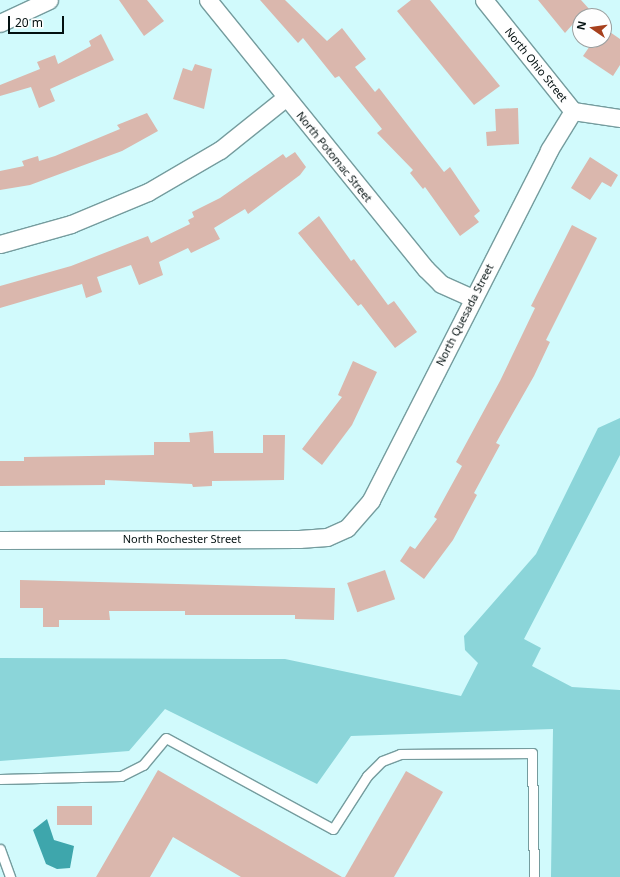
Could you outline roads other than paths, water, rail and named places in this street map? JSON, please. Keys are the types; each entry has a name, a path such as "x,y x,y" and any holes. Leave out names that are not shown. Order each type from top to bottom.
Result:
{"street":[{"path":"0,23 49,0"},
{"name":"North Potomac Street","path":"208,0 285,98 426,269 441,284 473,298"},
{"name":"North Ohio Street","path":"484,0 573,111 620,118"},
{"path":"0,244 72,224 148,192 220,150 285,98"},
{"name":"North Quesada Street","path":"358,519 371,500 549,150 573,111"},
{"name":"North Rochester Street","path":"0,540 300,539 335,535 358,519"}],"lane":[{"path":"0,779 120,776 143,765 166,738 333,829 367,776 382,761 400,754 532,753 534,877"},
{"path":"0,849 10,877"}]}
